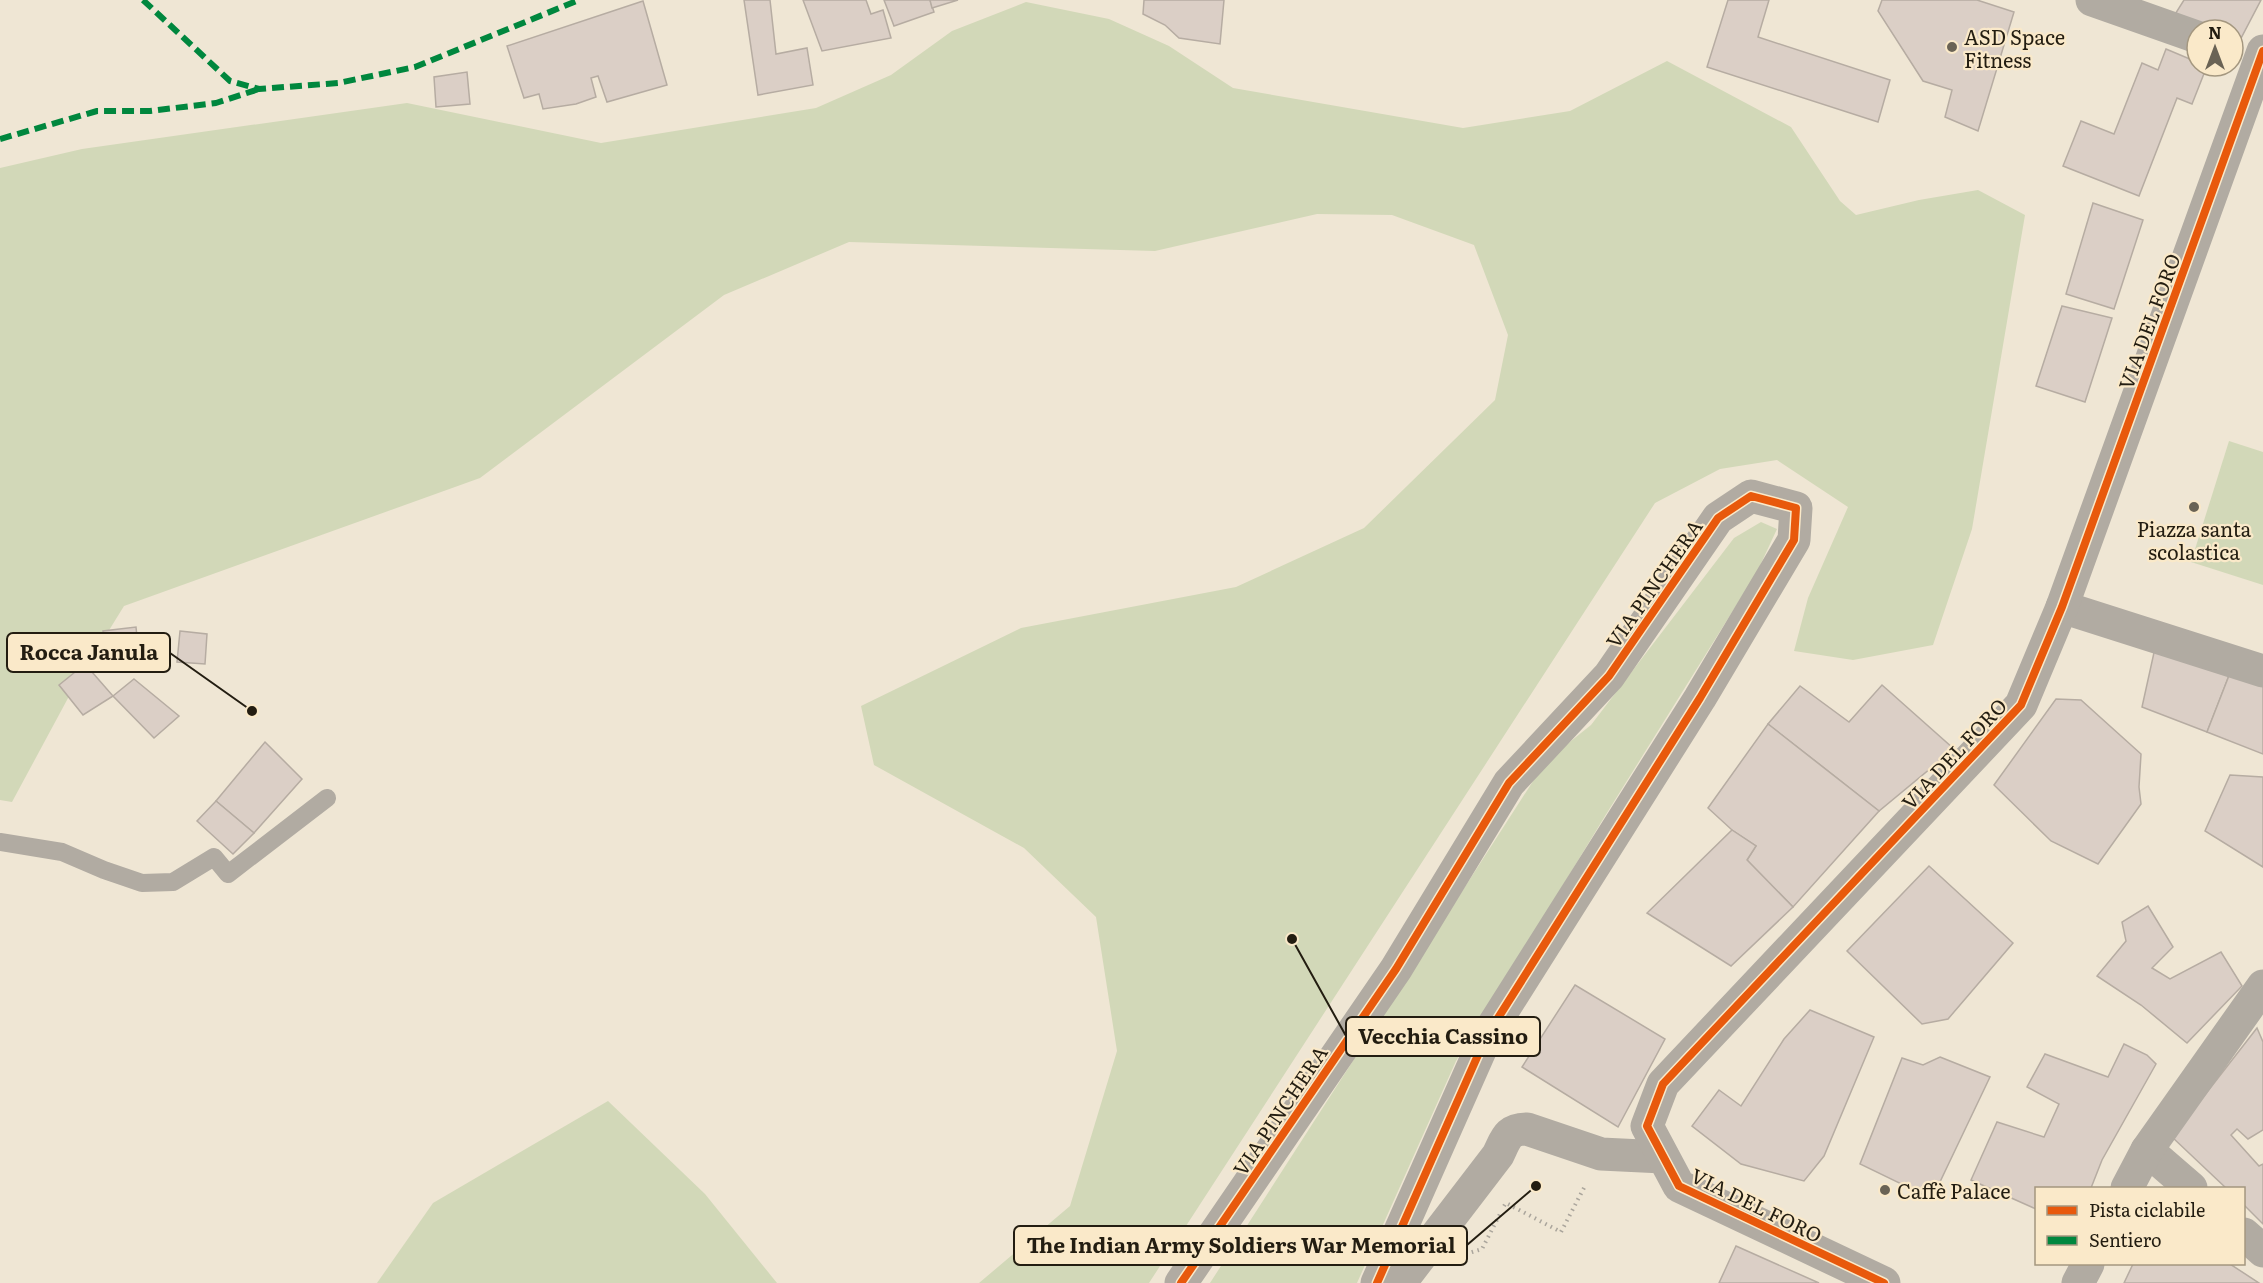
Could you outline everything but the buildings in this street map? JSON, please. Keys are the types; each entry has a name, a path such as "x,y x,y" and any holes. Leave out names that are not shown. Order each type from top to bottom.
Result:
{"street":[{"path":"2092,0 2185,33"},
{"name":"VIA DEL FORO","path":"1884,1283 1678,1186 1647,1126 1663,1084 2021,705 2062,607 2252,53"},
{"name":"VIA PINCHERA","path":"1181,1283 1396,969 1509,783 1609,676 1718,518 1751,496 1796,508 1794,540 1700,698 1486,1036 1377,1283"},
{"path":"2062,607 2263,671"},
{"path":"2128,1187 2147,1150 2263,986"},
{"path":"1400,1283 1498,1155 1508,1136 1516,1129 1527,1129 1601,1154 1664,1157"},
{"path":"2147,1150 2190,1187"},
{"path":"2245,1235 2263,1251"},
{"path":"2078,1283 2087,1265"}],"lane":[{"path":"0,842 62,852 142,883 173,882 214,857 228,874 327,798"}],"path":[{"path":"1462,1255 1482,1249 1506,1203 1561,1232 1601,1154"}],"green space":[{"path":"1026,2 1109,19 1169,46 1233,88 1463,128 1570,111 1667,61 1791,127 1840,201 1856,215 1919,200 1978,190 2025,215 1972,529 1933,645 1853,660 1794,651 1808,598 1848,507 1777,460 1720,469 1655,503 1149,1283 979,1283 1070,1206 1117,1051 1096,917 1024,848 874,765 861,706 1021,628 1236,587 1364,528 1495,400 1508,335 1474,245 1392,215 1317,214 1155,251 849,242 724,295 480,478 124,606 74,687 12,802 0,800 0,168 82,149 407,103 601,143 816,108 891,75 952,31"},
{"path":"2229,441 2263,452 2263,585 2191,562"},
{"path":"1761,522 1777,529 1757,572 1456,1061 1357,1283 1210,1283 1546,761 1591,725 1734,538"},
{"path":"608,1101 705,1194 777,1283 377,1283 433,1203"}],"marked path":[{"path":"143,0 230,81 259,89 338,83 415,67 579,0"},
{"path":"0,139 97,111 150,111 216,103 259,89"}],"cycle path":[{"path":"1884,1283 1679,1186 1647,1126 1663,1084 2021,705 2062,607 2263,51"},
{"path":"1181,1283 1396,969 1509,783 1609,676 1718,518 1751,496 1796,508 1794,540 1700,698 1486,1037 1377,1283"}],"place":[{"name":"ASD Space Fitness","path":"1952,47"},
{"name":"Piazza santa scolastica","path":"2194,507"},
{"name":"Rocca Janula","path":"252,711"},
{"name":"Vecchia Cassino","path":"1292,939"},
{"name":"The Indian Army Soldiers War Memorial","path":"1536,1186"},
{"name":"Caffè Palace","path":"1885,1190"}]}
